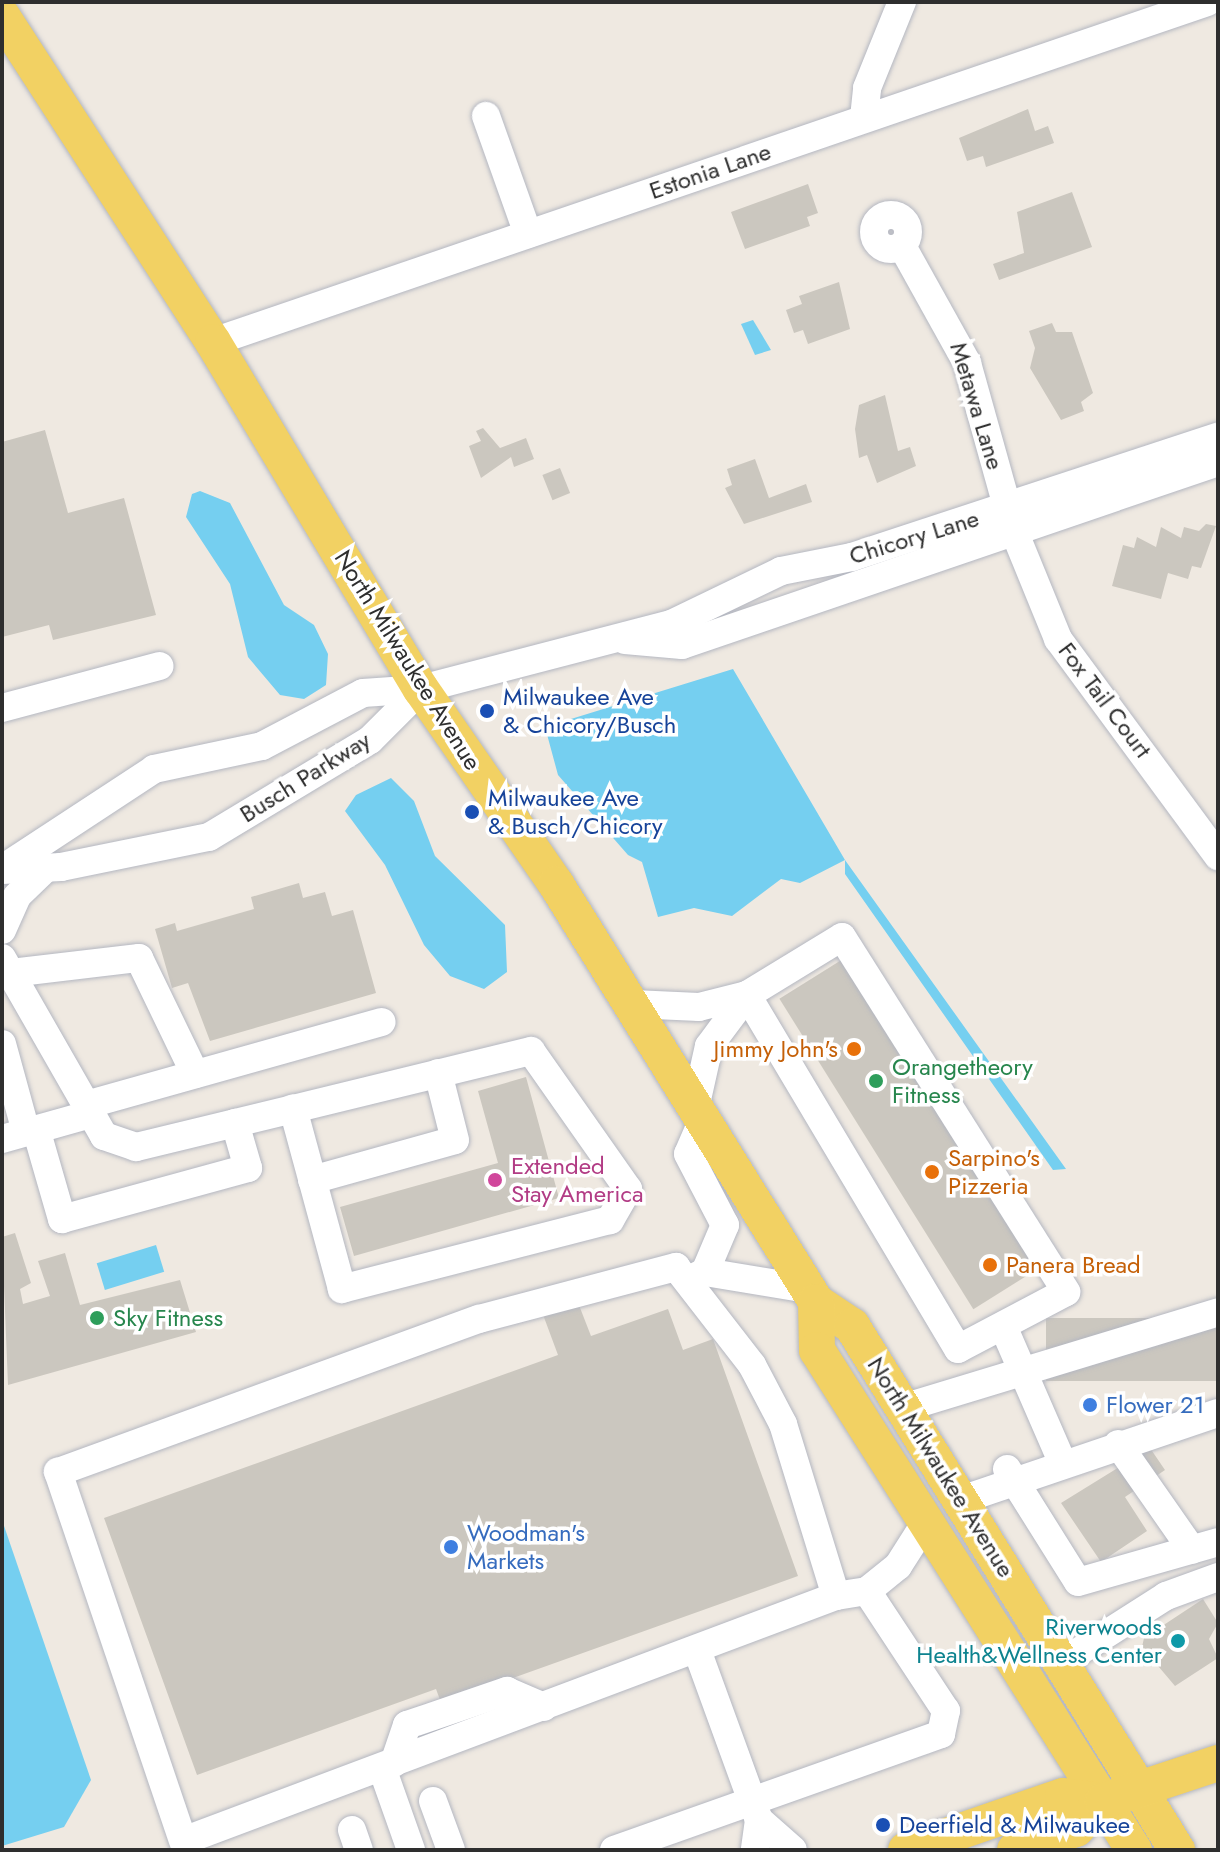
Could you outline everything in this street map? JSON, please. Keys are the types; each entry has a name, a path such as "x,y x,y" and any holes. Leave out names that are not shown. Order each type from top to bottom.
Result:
{"main road":[{"name":"North Milwaukee Avenue","path":"2,16 213,342 421,689 633,1004 812,1295 852,1326 1064,1661 1177,1850"},
{"name":"North Milwaukee Avenue","path":"812,1295 817,1350 1134,1850"},
{"path":"1015,1850 1076,1829 1103,1801 1218,1763"},
{"path":"906,1850 1063,1796 1103,1801"}],"street":[{"path":"864,118 867,88 902,2"},
{"name":"Estonia Lane","path":"213,342 1207,2"},
{"path":"486,116 528,234"},
{"name":"Metawa Lane","path":"902,246 953,328 1011,520"},
{"name":"Chicory Lane","path":"613,637 682,645 763,618 1218,437"},
{"name":"Chicory Lane","path":"421,689 671,624 781,571 1011,520 1218,462"},
{"name":"Fox Tail Court","path":"1011,520 1058,639 1218,856"},
{"path":"752,586 763,618"},
{"path":"2,708 160,666"},
{"name":"Busch Parkway","path":"2,870 46,868 209,837 370,740 421,689"},
{"name":"Busch Parkway","path":"2,870 154,769 262,746 363,693 421,689"},
{"path":"2,930 17,896 46,868"},
{"path":"633,1004 699,1007 747,995 842,937 1066,1292 958,1349 747,995"},
{"path":"195,1074 139,958 6,966 104,1136 136,1147 531,1051 628,1189 610,1220 342,1289 293,1109"},
{"path":"696,1277 725,1225 688,1154 700,1110 709,1046 747,995"},
{"path":"21,1133 195,1074 382,1022"},
{"path":"2,1044 21,1133 62,1219 248,1168 235,1123"},
{"path":"312,1180 455,1140 438,1073"},
{"path":"812,1295 696,1277 676,1267 479,1319 58,1472 176,1847 836,1596 867,1591 898,1566 926,1522"},
{"path":"696,1277 752,1365 783,1424 836,1596"},
{"path":"903,1408 1218,1312"},
{"path":"1003,1326 1062,1462"},
{"path":"961,1500 1011,1474 1062,1462 1218,1413"},
{"path":"1011,1474 1078,1582 1205,1546 1118,1444"},
{"path":"1064,1661 1166,1596 1218,1577"},
{"path":"614,1850 755,1810 941,1734 949,1724 867,1591"},
{"path":"697,1650 755,1810 755,1850"},
{"path":"388,1766 411,1850"},
{"path":"433,1801 451,1850"},
{"path":"755,1810 793,1850"}],"water":[{"path":"753,320 771,350 755,355 741,324"},
{"path":"200,491 230,503 284,605 314,625 328,654 326,685 304,699 280,695 248,657 230,584 186,517 192,494"},
{"path":"733,669 845,860 800,883 781,879 732,916 694,908 658,917 642,862 628,855 558,775 545,727"},
{"path":"391,778 414,801 435,856 505,925 507,972 484,989 450,976 424,945 385,865 345,811 356,795"},
{"path":"845,860 1066,1169 1053,1170 845,874"},
{"path":"156,1245 164,1272 105,1290 97,1263"},
{"path":"2,1520 91,1780 64,1827 2,1846"}],"building":[{"path":"1028,109 1035,131 1048,126 1054,143 986,167 983,156 967,161 959,138"},
{"path":"808,184 818,213 807,217 810,226 745,249 731,212"},
{"path":"1072,192 1092,247 999,280 993,264 1024,253 1017,212"},
{"path":"839,282 850,329 808,344 803,330 794,333 786,310 802,304 799,296"},
{"path":"1052,323 1056,332 1072,332 1093,393 1081,402 1084,411 1061,420 1030,368 1035,348 1029,331"},
{"path":"885,395 898,451 910,447 916,466 877,483 867,455 859,458 855,429 859,405"},
{"path":"483,428 500,448 526,438 534,459 514,467 511,457 481,478 469,446 481,441 476,431"},
{"path":"45,430 68,513 124,498 156,615 53,640 49,625 2,637 2,442"},
{"path":"755,459 769,498 806,484 812,502 744,524 725,488 732,485 727,469"},
{"path":"560,468 570,493 552,500 542,475"},
{"path":"1206,524 1216,526 1201,568 1192,566 1188,579 1168,573 1161,599 1112,586 1123,545 1134,548 1137,537 1156,547 1161,527 1181,538 1184,527 1199,531"},
{"path":"299,883 303,898 325,892 332,916 353,910 376,993 210,1041 188,983 172,988 155,929 175,923 177,931 254,909 251,897"},
{"path":"843,959 1037,1269 973,1309 779,999"},
{"name":"Extended Stay America","path":"526,1077 559,1198 354,1256 340,1207 498,1163 478,1091"},
{"name":"Sky Fitness","path":"15,1233 31,1283 20,1289 23,1304 50,1296 38,1261 65,1253 80,1305 180,1280 196,1332 8,1385 2,1237"},
{"name":"Woodman's Markets","path":"577,1300 591,1336 668,1309 683,1350 713,1339 798,1576 485,1688 494,1711 450,1727 436,1689 197,1775 104,1518 558,1355 542,1312"},
{"path":"1046,1318 1218,1318 1218,1381 1046,1381"},
{"path":"1150,1448 1165,1470 1125,1497 1147,1531 1101,1562 1061,1503"},
{"name":"Riverwoods Health&Wellness Center","path":"1203,1599 1218,1623 1209,1639 1218,1658 1175,1686 1142,1647 1144,1638"}],"place":[{"name":"Milwaukee Ave & Chicory/Busch","path":"487,711"},
{"name":"Milwaukee Ave & Busch/Chicory","path":"472,812"},
{"name":"Jimmy John's","path":"854,1049"},
{"name":"Orangetheory Fitness","path":"876,1081"},
{"name":"Sarpino's Pizzeria","path":"932,1172"},
{"name":"Extended Stay America","path":"495,1180"},
{"name":"Panera Bread","path":"990,1265"},
{"name":"Sky Fitness","path":"97,1318"},
{"name":"Flower 21","path":"1090,1405"},
{"name":"Woodman's Markets","path":"451,1547"},
{"name":"Riverwoods Health&Wellness Center","path":"1178,1641"},
{"name":"Deerfield & Milwaukee","path":"883,1825"}]}
